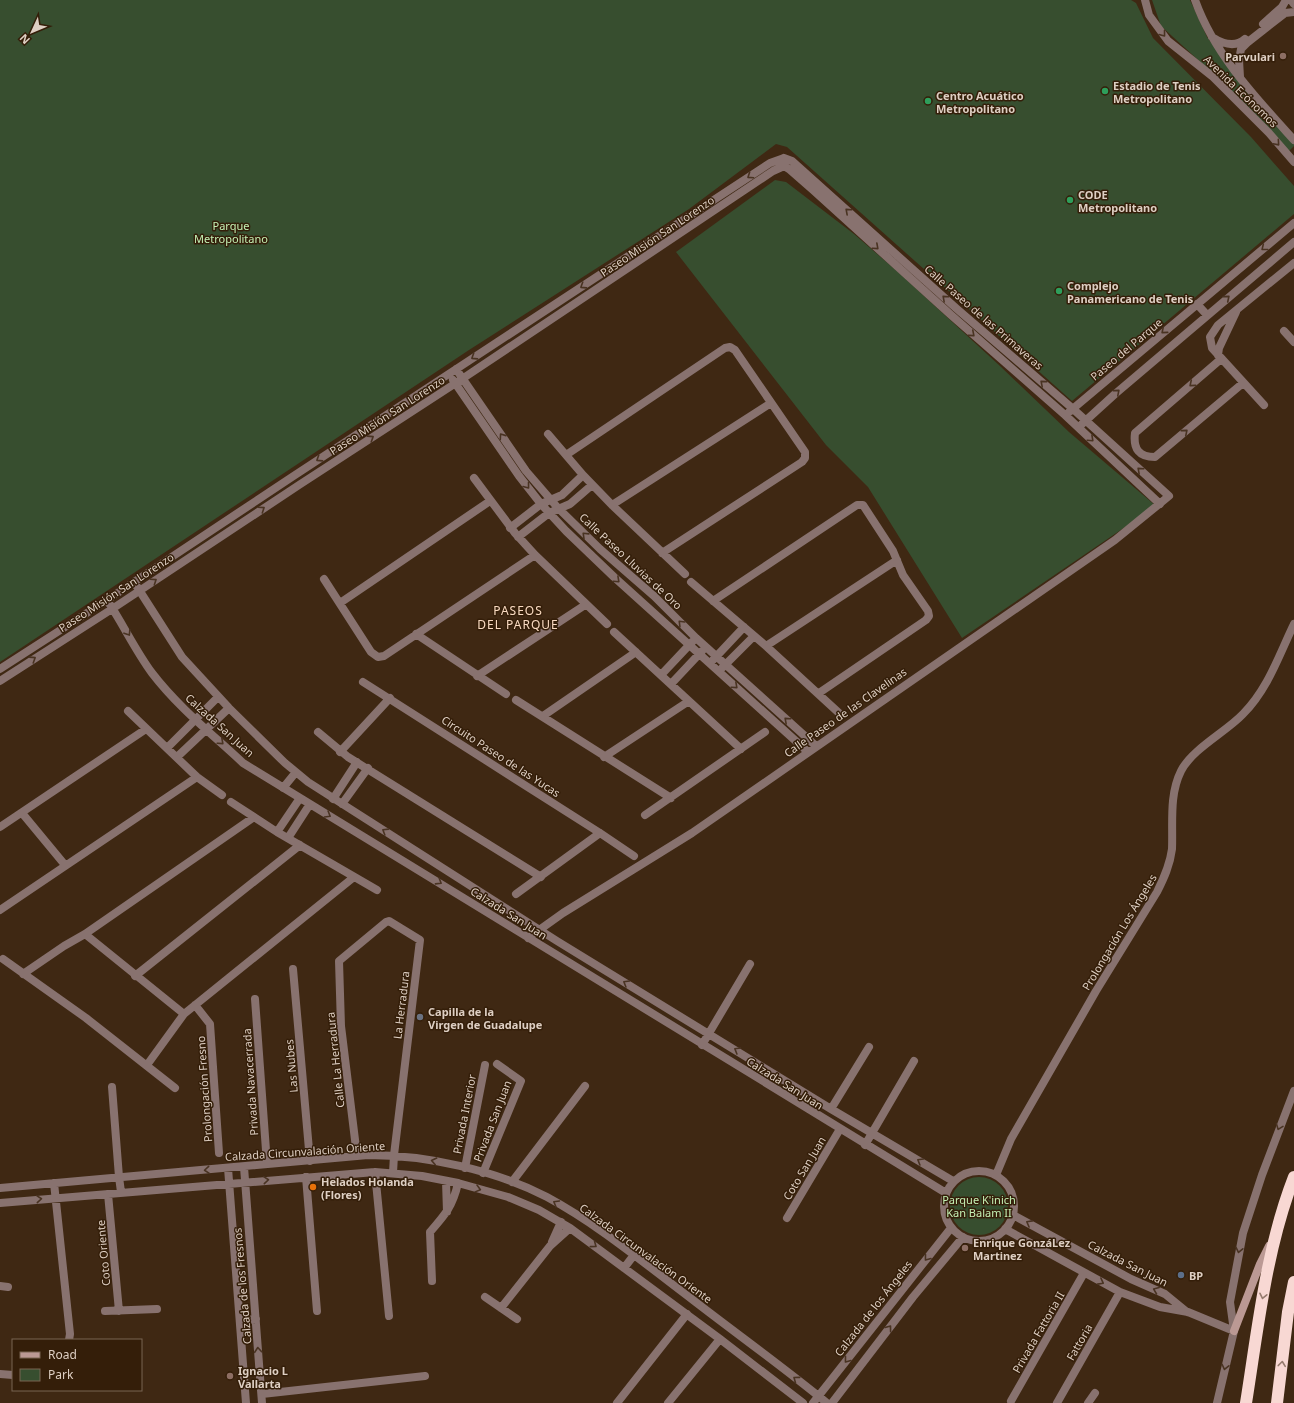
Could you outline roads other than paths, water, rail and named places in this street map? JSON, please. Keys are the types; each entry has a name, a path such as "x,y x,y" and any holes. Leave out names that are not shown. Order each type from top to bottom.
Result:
{"highway":[{"path":"1246,1403 1262,1303 1284,1203 1294,1177"},
{"path":"1277,1403 1288,1312 1294,1282"}],"main road":[{"path":"1234,1331 1260,1264 1278,1229"}],"street":[{"name":"Avenida Ecónomos","path":"1145,0 1149,15 1168,41 1212,76 1269,133 1294,162"},
{"name":"Avenida Ecónomos","path":"1195,0 1204,23 1240,77 1294,140"},
{"path":"1240,77 1240,46 1282,7 1286,0"},
{"path":"1291,0 1294,4"},
{"path":"1212,36 1224,42 1240,46 1248,42 1285,13 1294,12"},
{"name":"Calle Paseo de las Primaveras","path":"1160,504 1065,415 951,315 789,169 784,162 792,161 803,170 957,309 1086,420 1169,496"},
{"name":"Paseo Misión San Lorenzo","path":"0,669 770,163 784,162"},
{"name":"Paseo Misión San Lorenzo","path":"0,680 139,591 459,381 773,171 784,162"},
{"name":"Paseo del Parque","path":"1065,415 1294,224"},
{"path":"1078,427 1294,242"},
{"path":"1264,405 1212,348 1210,337 1218,325 1294,263"},
{"path":"1197,304 1207,315"},
{"path":"1220,357 1219,348 1237,309"},
{"path":"1284,331 1294,342"},
{"path":"566,455 725,348 730,347 735,350 805,452 805,458 802,462 662,553"},
{"path":"1220,357 1135,433 1135,447 1139,452 1144,456 1155,457 1243,383"},
{"name":"Calle Paseo Lluvias de Oro","path":"452,372 526,471 551,501 600,549 654,596 696,638 816,746"},
{"name":"Calle Paseo Lluvias de Oro","path":"459,381 519,476 541,504 614,577 808,752"},
{"path":"612,505 771,403"},
{"path":"548,434 592,485 685,574"},
{"path":"510,528 541,504 562,495 583,475"},
{"path":"474,478 518,537 585,605 606,624"},
{"path":"518,537 549,512 570,504 592,485"},
{"name":"Calle Paseo de las Clavelinas","path":"528,938 539,929 692,832 1115,540 1169,496"},
{"path":"340,603 490,501"},
{"path":"713,601 857,504 863,505 893,551 903,575 928,611 929,616 926,620 818,693"},
{"path":"324,579 371,652 378,657 384,656 535,555"},
{"path":"766,646 897,560"},
{"name":"Calzada San Juan","path":"134,582 182,657 229,708 308,782 539,929 832,1109 953,1181"},
{"path":"691,582 766,646 839,713"},
{"name":"Calzada San Juan","path":"107,600 151,672 163,687 195,720 243,763 865,1145 946,1193"},
{"path":"477,676 585,605"},
{"name":"Prolongación Los Ángeles","path":"996,1175 1011,1139 1096,990 1165,877 1172,849 1175,783 1182,769 1192,756 1235,722 1252,704 1264,688 1294,624"},
{"path":"710,663 744,627"},
{"path":"614,632 741,749"},
{"path":"416,634 506,694"},
{"path":"719,671 754,636"},
{"path":"662,675 696,638"},
{"path":"671,684 706,647"},
{"path":"543,716 636,652"},
{"name":"Circuito Paseo de las Yucas","path":"363,682 634,856"},
{"path":"167,748 218,697"},
{"path":"340,752 390,698"},
{"path":"516,700 671,798"},
{"path":"604,757 689,701"},
{"path":"177,757 229,708"},
{"path":"128,711 197,777 222,795"},
{"path":"0,827 146,729"},
{"path":"318,732 340,752 541,877"},
{"path":"646,815 765,732"},
{"path":"333,798 357,762"},
{"path":"342,804 368,768"},
{"path":"283,788 296,772"},
{"path":"0,910 197,777"},
{"path":"277,832 300,798"},
{"path":"231,802 277,832 376,890"},
{"path":"288,838 310,804"},
{"path":"22,813 65,865"},
{"path":"23,974 64,946 85,934 254,817"},
{"path":"516,894 600,833"},
{"path":"135,976 300,845"},
{"path":"399,858 407,845"},
{"path":"147,1066 184,1014 354,877"},
{"name":"La Herradura","path":"340,961 389,921 420,940 393,1173"},
{"path":"85,934 135,976 184,1014"},
{"path":"3,959 86,1018 175,1088"},
{"name":"Calle La Herradura","path":"340,961 341,1026 357,1156"},
{"path":"702,1044 750,964"},
{"name":"Las Nubes","path":"293,969 310,1161"},
{"name":"Privada Navacerrada","path":"255,998 267,1164"},
{"name":"Prolongación Fresno","path":"195,1005 210,1024 219,1153"},
{"path":"832,1109 869,1048"},
{"path":"865,1145 914,1062"},
{"name":"Privada San Juan","path":"483,1173 521,1081 497,1064"},
{"name":"Privada Interior","path":"464,1168 485,1065"},
{"path":"112,1086 119,1177 122,1192"},
{"path":"512,1182 585,1086"},
{"path":"1217,1403 1234,1331 1230,1302 1243,1233 1262,1175 1294,1091"},
{"name":"Coto San Juan","path":"787,1218 840,1129"},
{"name":"Calzada Circunvalación Oriente","path":"0,1188 357,1156 394,1155 423,1159 464,1168 512,1182 546,1197 578,1216 634,1255 827,1403"},
{"name":"Calzada de los Fresnos","path":"244,1167 262,1403"},
{"name":"Calzada de los Fresnos","path":"228,1168 246,1403"},
{"path":"973,1171 985,1171 996,1175 1003,1180 1013,1196 1013,1214 1010,1222 1000,1234 986,1240 978,1241 963,1237 951,1228 945,1215 944,1207 946,1193 953,1181 962,1174 973,1171"},
{"path":"375,1172 389,1316"},
{"path":"0,1203 375,1172 422,1176 458,1183 508,1197 539,1210 561,1222 687,1314 803,1403"},
{"path":"306,1177 317,1310"},
{"path":"446,1181 447,1213"},
{"path":"54,1183 70,1334 69,1339"},
{"path":"432,1281 430,1232 447,1213 455,1197 458,1183"},
{"name":"Coto Oriente","path":"108,1194 119,1311"},
{"name":"Calzada San Juan","path":"1013,1214 1131,1279 1165,1294 1188,1312"},
{"path":"550,1246 561,1222"},
{"path":"501,1308 550,1246 570,1228"},
{"name":"Calzada de los Ángeles","path":"813,1403 951,1228"},
{"name":"Calzada San Juan","path":"1005,1229 1120,1292 1160,1307 1188,1312 1234,1331"},
{"path":"832,1403 913,1297 963,1237"},
{"path":"624,1268 634,1255"},
{"name":"Privada Fattoria II","path":"1011,1401 1084,1273"},
{"name":"Fattoria","path":"1057,1403 1120,1292"},
{"path":"485,1297 517,1319"},
{"path":"105,1311 157,1309"},
{"path":"617,1403 687,1314"},
{"path":"240,1320 256,1319"},
{"path":"668,1403 720,1339"},
{"path":"0,1374 12,1375"},
{"path":"262,1394 425,1376"},
{"path":"1088,1403 1095,1393"}],"place":[{"name":"Parvulari","path":"1283,56"},
{"name":"Estadio de Tenis Metropolitano","path":"1105,91"},
{"name":"Centro Acuático Metropolitano","path":"928,101"},
{"name":"CODE Metropolitano","path":"1070,200"},
{"name":"Complejo Panamericano de Tenis","path":"1059,291"},
{"name":"Capilla de la Virgen de Guadalupe","path":"420,1017"},
{"name":"Helados Holanda (Flores)","path":"313,1187"},
{"name":"Enrique GonzáLez Martinez","path":"965,1248"},
{"name":"BP","path":"1181,1275"},
{"name":"Ignacio L Vallarta","path":"230,1376"}],"district":[{"name":"PASEOS DEL PARQUE","path":"518,617"}],"park label":[{"name":"Parque Metropolitano","path":"231,231"},
{"name":"Parque K'inich Kan Balam II","path":"979,1205"}]}
